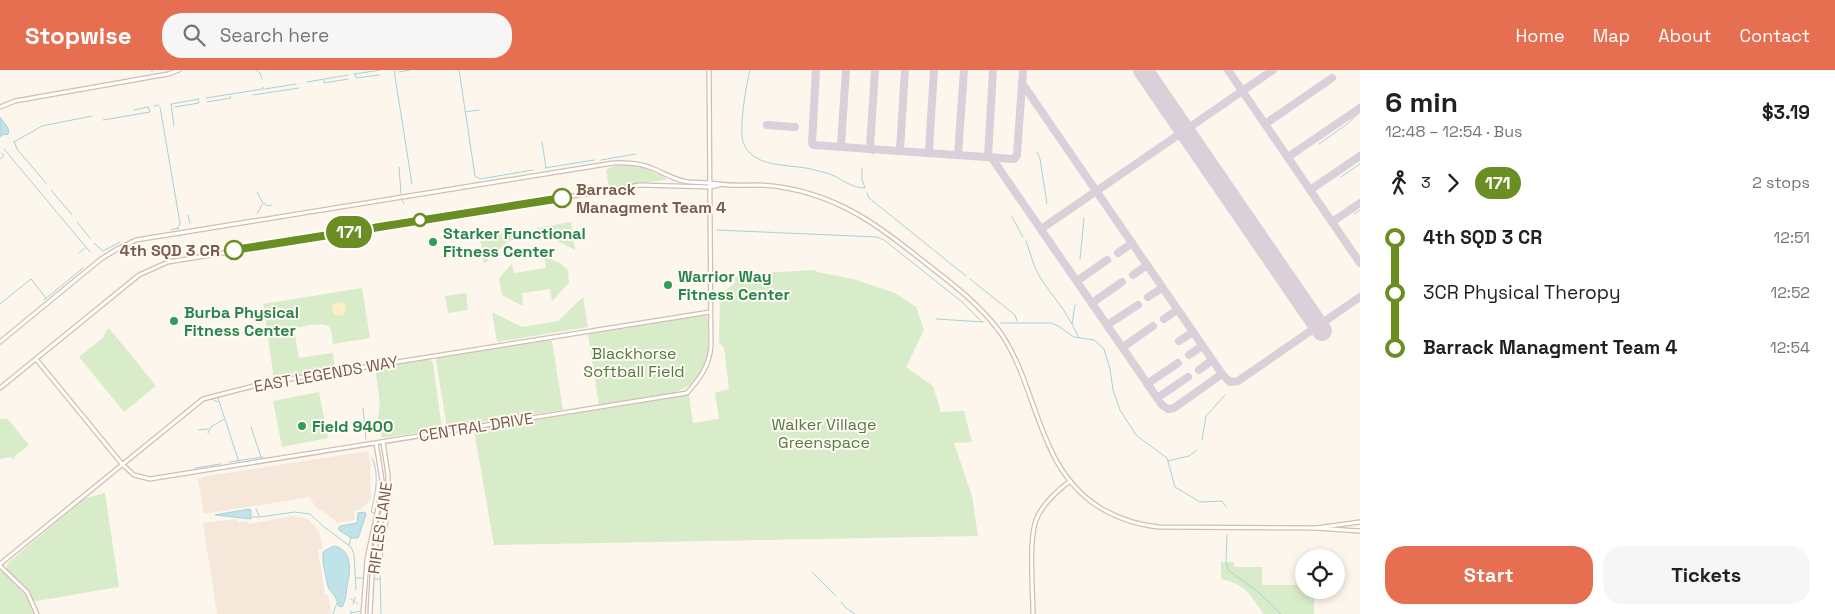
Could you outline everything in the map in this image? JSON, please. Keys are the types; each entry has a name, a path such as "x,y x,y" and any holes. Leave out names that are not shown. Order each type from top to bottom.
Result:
{"street":[{"path":"0,107 15,101 162,76 179,70"},
{"path":"709,70 710,312"},
{"path":"0,342 101,260 126,244 143,239 620,162 640,164 681,181 784,187 817,195 845,207 884,230 968,296 991,321 1010,349 1018,365 1052,453 1062,472 1080,492 1100,508 1118,517 1144,525 1168,527 1315,528 1360,531"},
{"path":"0,388 139,275 168,262 640,186 710,187 720,184"},
{"name":"CENTRAL DRIVE","path":"36,358 122,464 134,475 150,479 687,393 703,375 708,363 711,346 710,312"},
{"name":"EAST LEGENDS WAY","path":"0,565 206,397 265,383 710,312"},
{"name":"RIFLES LANE","path":"370,614 374,558 388,488 388,475 382,442"},
{"name":"RIFLES LANE","path":"363,614 367,559 382,490 381,468 376,443"},
{"path":"1033,614 1032,537 1036,520 1051,497 1070,482"},
{"path":"1315,528 1360,522"},
{"path":"0,565 27,592 37,614"}],"shaded area":[{"path":"368,451 371,467 371,499 361,509 354,511 355,520 336,523 335,520 316,507 309,497 204,514 198,479"},
{"path":"292,516 309,520 319,531 323,549 318,550 325,595 328,595 330,614 217,614 203,523 237,519 237,523 247,521 248,524"}],"green space":[{"path":"622,165 643,168 665,177 666,180 609,187 606,170"},
{"path":"571,222 575,250 545,235 538,235 537,228"},
{"path":"515,231 516,239 508,241 484,264 480,237"},
{"path":"544,256 560,263 568,270 569,283 552,301 550,289 522,293 523,306 502,295 499,278 512,264 514,273 546,268"},
{"name":"Walker Village Greenspace","path":"815,270 853,279 895,293 916,307 924,330 906,367 933,386 941,412 964,411 972,442 954,443 972,496 978,536 494,545 474,430 689,395 693,423 719,419 715,393 729,389 724,347 719,342 720,295 735,283 735,278 740,274"},
{"path":"362,288 370,338 333,344 330,328 323,324 294,328 299,358 333,353 335,369 274,379 263,304"},
{"path":"466,293 468,310 448,313 445,296"},
{"path":"583,297 588,327 497,342 492,312 522,327 558,321"},
{"name":"Blackhorse Softball Field","path":"705,315 708,318 708,357 700,375 691,385 671,394 599,405 588,334"},
{"path":"109,328 156,386 124,412 79,357 103,338"},
{"path":"550,339 552,341 563,410 447,427 437,358"},
{"path":"429,359 433,363 442,429 382,438 377,425 380,403 376,367"},
{"name":"Field 9400","path":"319,392 328,438 282,447 273,401"},
{"path":"2,418 4,420 7,418 29,445 15,456 14,460 12,457 0,459 0,420"},
{"path":"105,493 119,587 37,601 33,600 24,587 7,570 7,564 85,498"},
{"path":"1221,562 1234,562 1234,567 1262,567 1262,585 1295,585 1295,599 1314,599 1314,614 1264,614 1243,588 1230,581 1221,579"},
{"path":"0,571 4,572 27,597 34,614 0,614"}],"sand":[{"path":"339,302 344,304 346,309 344,314 339,316 334,314 332,309 334,304"}],"water":[{"path":"0,117 8,128 9,133 0,137"},
{"path":"251,510 251,519 215,515"},
{"path":"365,512 366,515 358,538 351,538 339,530 340,526 357,523 358,513"},
{"path":"334,546 345,552 349,563 346,597 342,607 339,606 335,596 329,589 323,562 324,551"}],"waterway":[{"path":"256,70 260,73 262,79"},
{"path":"354,74 381,70"},
{"path":"394,70 412,184"},
{"path":"399,72 410,70"},
{"path":"459,70 475,176 480,179 533,170"},
{"path":"750,70 742,117 742,136 746,149 751,154 768,163 828,173 851,185 865,188 862,180 862,169"},
{"path":"355,74 356,78 379,75"},
{"path":"307,82 348,75"},
{"path":"324,80 324,83 348,79"},
{"path":"265,89 296,84"},
{"path":"206,98 263,89 263,87"},
{"path":"253,95 299,88"},
{"path":"207,102 231,98 230,96"},
{"path":"174,126 171,104 199,99"},
{"path":"175,107 199,103 198,100"},
{"path":"154,106 159,105"},
{"path":"134,110 148,107"},
{"path":"103,120 150,112 148,107"},
{"path":"160,107 180,223 178,229"},
{"path":"465,112 479,110"},
{"path":"1319,144 1360,112"},
{"path":"14,142 42,126 92,116"},
{"path":"14,141 17,149 46,183"},
{"path":"542,142 546,168"},
{"path":"4,149 90,252"},
{"path":"1037,152 1040,159 1047,204"},
{"path":"0,159 4,156 2,153"},
{"path":"601,160 636,154"},
{"path":"545,168 594,160"},
{"path":"1341,177 1360,164"},
{"path":"399,167 401,194"},
{"path":"51,190 72,215"},
{"path":"257,192 263,203 257,214"},
{"path":"867,193 869,198 966,276"},
{"path":"402,200 404,204"},
{"path":"264,203 267,206 272,205"},
{"path":"1354,214 1360,210"},
{"path":"188,215 190,223"},
{"path":"1012,217 1023,237"},
{"path":"1080,259 1084,218"},
{"path":"77,222 91,239"},
{"path":"171,230 178,228"},
{"path":"717,230 877,237 884,240 961,301 982,322"},
{"path":"1026,241 1040,277 1072,324"},
{"path":"94,243 103,251 120,242"},
{"path":"79,253 85,248"},
{"path":"44,300 83,268"},
{"path":"0,304 31,279 46,298"},
{"path":"970,279 1015,315 1017,321"},
{"path":"1075,305 1072,324 1079,338"},
{"path":"936,319 984,322"},
{"path":"1001,323 1051,323 1074,337 1094,340 1104,349 1110,369 1113,390 1120,410 1136,435 1167,458 1175,487 1200,502 1222,501 1226,507"},
{"path":"1202,440 1206,416 1225,395"},
{"path":"218,398 239,462"},
{"path":"212,399 218,402"},
{"path":"363,408 366,439"},
{"path":"208,433 211,427 224,419"},
{"path":"251,427 261,457"},
{"path":"199,430 208,429"},
{"path":"1168,461 1189,456 1197,450"},
{"path":"229,462 263,457"},
{"path":"372,458 376,478 371,512 375,513"},
{"path":"195,468 220,464"},
{"path":"256,509 260,517 295,512 310,514 351,547 354,554 356,590"},
{"path":"381,564 389,516 385,515"},
{"path":"252,517 259,517"},
{"path":"1227,535 1226,561 1228,570 1257,591 1281,614"},
{"path":"349,545 351,538"},
{"path":"380,572 381,614"},
{"path":"812,572 836,596"},
{"path":"356,578 363,578"},
{"path":"374,579 380,579"},
{"path":"355,597 354,601 358,604"},
{"path":"351,599 354,601 353,604"},
{"path":"841,602 855,614"},
{"path":"333,614 337,603"},
{"path":"351,613 361,611"}],"taxiway":[{"path":"816,70 813,145 1014,159 1017,155 1023,70"},
{"path":"841,145 846,70"},
{"path":"873,150 870,147 875,70"},
{"path":"900,149 905,70"},
{"path":"931,153 929,150 934,70"},
{"path":"958,155 964,70"},
{"path":"988,157 993,70"},
{"path":"1228,70 1360,263"},
{"path":"1041,229 1273,70"},
{"path":"1265,124 1332,78"},
{"path":"1022,83 1222,374 1230,382 1238,381 1360,297"},
{"path":"1288,157 1360,108"},
{"path":"767,125 795,127"},
{"path":"1310,190 1360,156"},
{"path":"991,157 1162,405 1168,409 1174,408 1222,374"},
{"path":"1332,222 1360,203"},
{"path":"1118,253 1132,243"},
{"path":"1077,281 1107,260"},
{"path":"1133,275 1147,265"},
{"path":"1092,303 1122,282"},
{"path":"1148,297 1162,288"},
{"path":"1107,325 1138,305"},
{"path":"1164,319 1177,310"},
{"path":"1123,347 1153,326"},
{"path":"1179,341 1193,332"},
{"path":"1189,355 1202,346"},
{"path":"1199,370 1212,360"},
{"path":"1147,384 1178,363"},
{"path":"1157,398 1188,377"}],"runway":[{"path":"1143,70 1322,331"}],"bus line":[{"name":"171","path":"234,250 562,198"}],"place":[{"name":"Barrack Managment Team 4","path":"562,198"},
{"name":"Starker Functional Fitness Center","path":"433,242"},
{"name":"4th SQD 3 CR","path":"234,250"},
{"name":"Warrior Way Fitness Center","path":"668,285"},
{"name":"Burba Physical Fitness Center","path":"174,321"},
{"name":"Field 9400","path":"302,426"}]}
